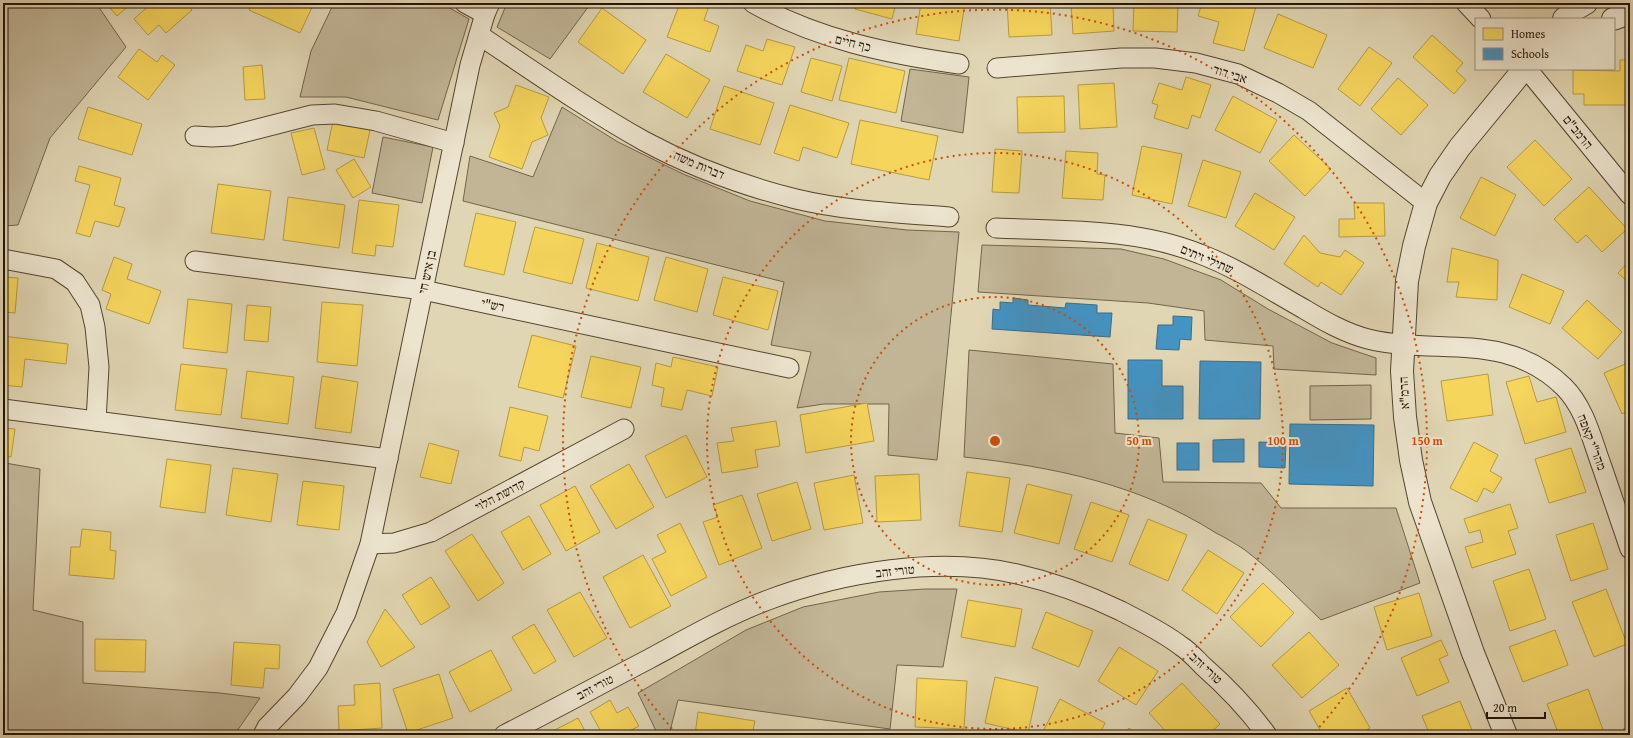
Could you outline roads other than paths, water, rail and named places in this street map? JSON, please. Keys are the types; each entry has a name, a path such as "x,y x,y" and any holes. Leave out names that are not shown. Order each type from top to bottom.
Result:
{"street":[{"path":"465,3 487,9"},
{"name":"כף חיים","path":"753,3 775,15 825,35 913,57 960,64"},
{"path":"1466,3 1480,18"},
{"path":"1565,18 1574,10 1586,3"},
{"name":"בן איש חי","path":"370,544 470,65 487,9"},
{"path":"1615,18 1630,13"},
{"name":"דברות משה","path":"479,35 599,114 645,141 698,166 748,185 797,199 855,210 949,217"},
{"name":"אבי דוד","path":"997,68 1121,58 1155,58 1196,63 1238,74 1278,93 1309,111 1426,203"},
{"name":"הרמ\"א","path":"1506,735 1473,653 1420,502 1411,460 1405,417 1402,371 1407,281 1414,246 1426,203 1440,176 1460,147 1524,70"},
{"name":"הרמב\"ם","path":"1526,70 1630,195"},
{"path":"195,136 212,138 230,136 312,115 335,114 376,121 454,143"},
{"name":"שתילי זיתים","path":"996,228 1118,234 1171,244 1200,254 1233,269 1346,332 1368,339 1404,345"},
{"path":"3,259 56,269 75,282 90,305 95,327 99,367 96,422"},
{"name":"רש\"י","path":"195,261 423,290 789,368"},
{"name":"מהר\"י קאפח","path":"1404,345 1473,347 1506,353 1538,366 1565,388 1584,414 1630,549"},
{"path":"3,409 388,460"},
{"name":"קדושת הלוי","path":"370,544 394,542 431,532 624,429"},
{"path":"263,735 267,728 297,696 321,661 346,613 370,544"},
{"name":"טורי זהב","path":"504,735 729,616 770,599 814,585 860,575 902,569 945,567 984,569 1023,576 1072,590 1104,603 1144,623 1182,646 1218,679 1248,710 1267,735"}]}
